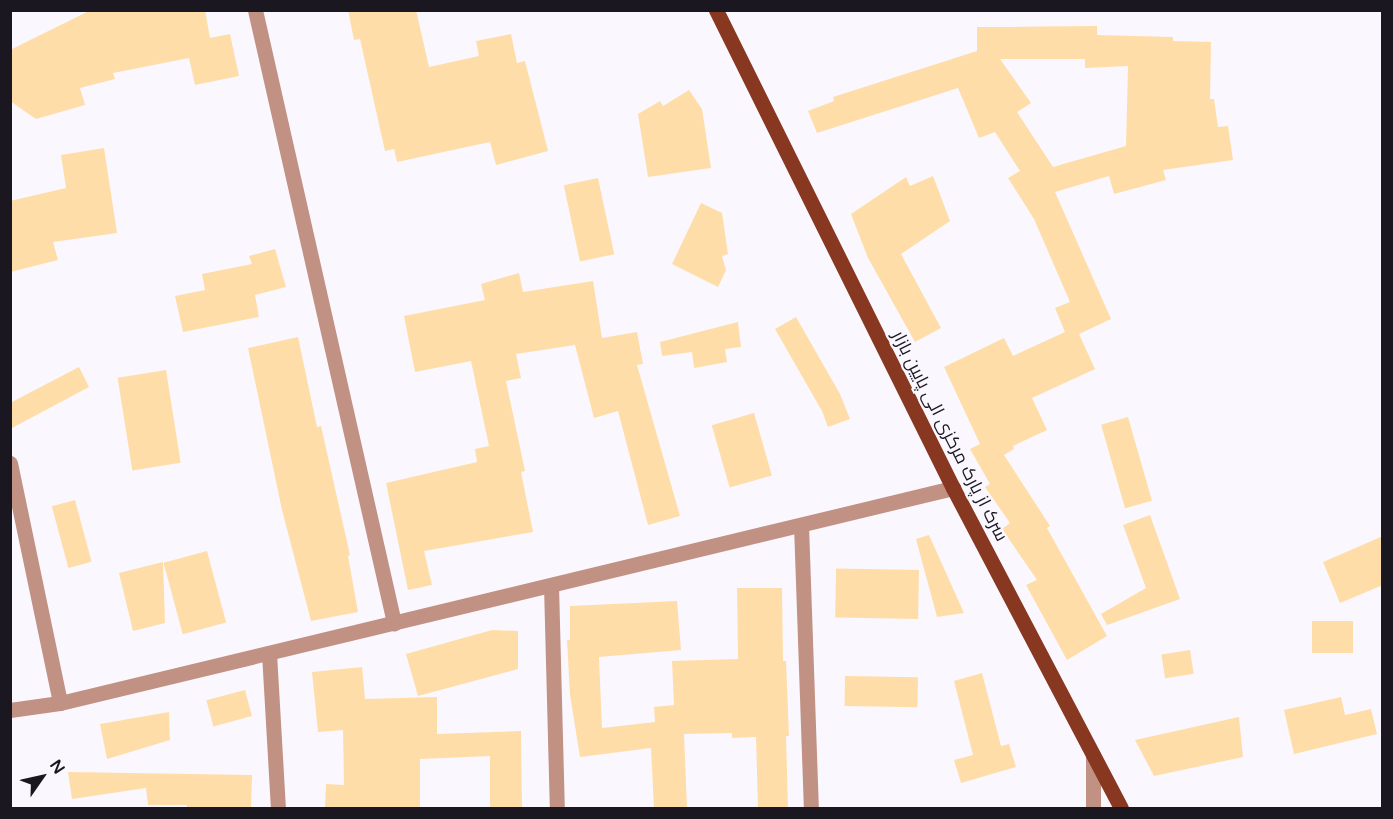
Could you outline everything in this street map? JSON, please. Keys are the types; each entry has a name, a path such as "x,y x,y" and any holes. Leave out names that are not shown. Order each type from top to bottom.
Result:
{"main road":[{"name":"سرک از پارک مرکزی الی پایین بازار","path":"716,10 953,488 1121,808"}],"street":[{"path":"255,10 394,623"},
{"path":"10,463 60,703"},
{"path":"10,710 60,703 953,488"},
{"path":"801,525 811,808"},
{"path":"551,585 557,808"},
{"path":"270,653 278,808"},
{"path":"1093,755 1093,808"}],"building":[{"path":"91,10 205,10 210,38 230,34 239,76 195,85 189,58 113,73 115,79 80,88 85,105 36,119 10,101 10,50"},
{"path":"348,10 416,10 429,67 479,56 476,41 511,34 517,63 525,61 548,151 496,165 490,142 397,162 394,149 385,151 360,39 354,40"},
{"path":"1097,26 1097,35 1173,37 1173,41 1211,42 1210,99 1214,99 1218,127 1228,126 1233,160 1163,170 1166,180 1114,194 1109,176 1055,192 1111,319 1079,334 1095,369 1032,398 1047,430 1013,446 1014,449 1004,455 1050,526 1047,528 1107,636 1067,660 1026,585 1037,580 1002,529 1010,523 985,487 990,484 970,449 980,444 944,367 1004,338 1013,356 1065,332 1055,308 1070,302 1034,219 1008,178 1020,171 995,132 979,138 958,88 817,133 808,111 834,101 833,97 977,51 977,27","holes":["1000,59 1085,59 1085,68 1128,66 1126,146 1053,167 1017,112 1031,103"]},
{"path":"689,90 702,109 711,168 648,177 638,114 660,101 663,106"},
{"path":"104,148 117,233 53,242 58,260 10,272 10,201 66,188 61,155"},
{"path":"933,176 950,221 901,254 941,328 915,342 868,258 851,214 906,177 910,186"},
{"path":"598,178 614,254 580,262 564,185"},
{"path":"701,203 722,213 728,254 722,256 726,270 718,287 672,264"},
{"path":"275,249 286,287 255,295 259,317 183,332 175,296 205,290 202,274 252,264 249,256"},
{"path":"519,273 523,292 593,281 602,338 637,332 643,364 637,365 680,516 648,525 618,411 594,418 575,345 516,354 521,378 506,381 525,471 521,472 533,532 424,551 432,585 408,590 386,483 477,462 475,449 489,446 471,361 415,372 404,316 485,300 481,284"},
{"path":"796,317 840,394 850,419 828,427 822,411 775,329"},
{"path":"738,322 741,347 725,349 727,362 694,368 692,352 662,356 660,342"},
{"path":"298,337 317,427 321,426 350,555 348,556 358,612 311,621 282,510 248,348"},
{"path":"79,367 89,387 10,429 10,403"},
{"path":"166,370 181,463 132,471 118,378"},
{"path":"754,413 772,475 730,488 712,425"},
{"path":"1128,417 1152,501 1125,508 1101,425"},
{"path":"75,500 92,562 68,568 52,506"},
{"path":"1150,515 1180,599 1107,625 1101,614 1146,588 1123,525"},
{"path":"929,535 964,613 937,617 916,539"},
{"path":"1383,536 1383,585 1340,603 1323,562"},
{"path":"207,551 226,622 183,634 164,563"},
{"path":"163,562 165,623 133,631 119,573"},
{"path":"836,569 919,570 918,619 835,618"},
{"path":"737,588 782,588 783,661 786,661 789,736 786,736 788,808 758,808 756,737 732,738 732,733 684,734 687,808 654,808 651,748 580,757 570,695 567,640 570,640 570,606 677,601 681,650 599,657 602,728 655,722 654,707 674,705 672,661 738,659"},
{"path":"1312,621 1353,621 1353,653 1312,653"},
{"path":"492,630 518,631 518,669 418,696 406,654"},
{"path":"1190,650 1194,674 1165,678 1161,655"},
{"path":"362,667 365,699 437,697 437,734 521,731 522,808 490,808 490,756 420,759 420,808 325,808 326,784 344,785 343,730 318,732 312,672"},
{"path":"982,673 1001,746 1009,744 1016,767 961,783 954,760 973,755 954,681"},
{"path":"845,676 918,677 917,707 844,706"},
{"path":"245,690 252,716 213,726 206,700"},
{"path":"1341,697 1345,715 1371,709 1377,734 1294,754 1284,710"},
{"path":"169,712 170,740 107,759 100,724"},
{"path":"1239,717 1243,757 1154,776 1135,740"},
{"path":"68,772 252,775 251,808 187,808 187,805 148,805 146,788 72,799"}]}
